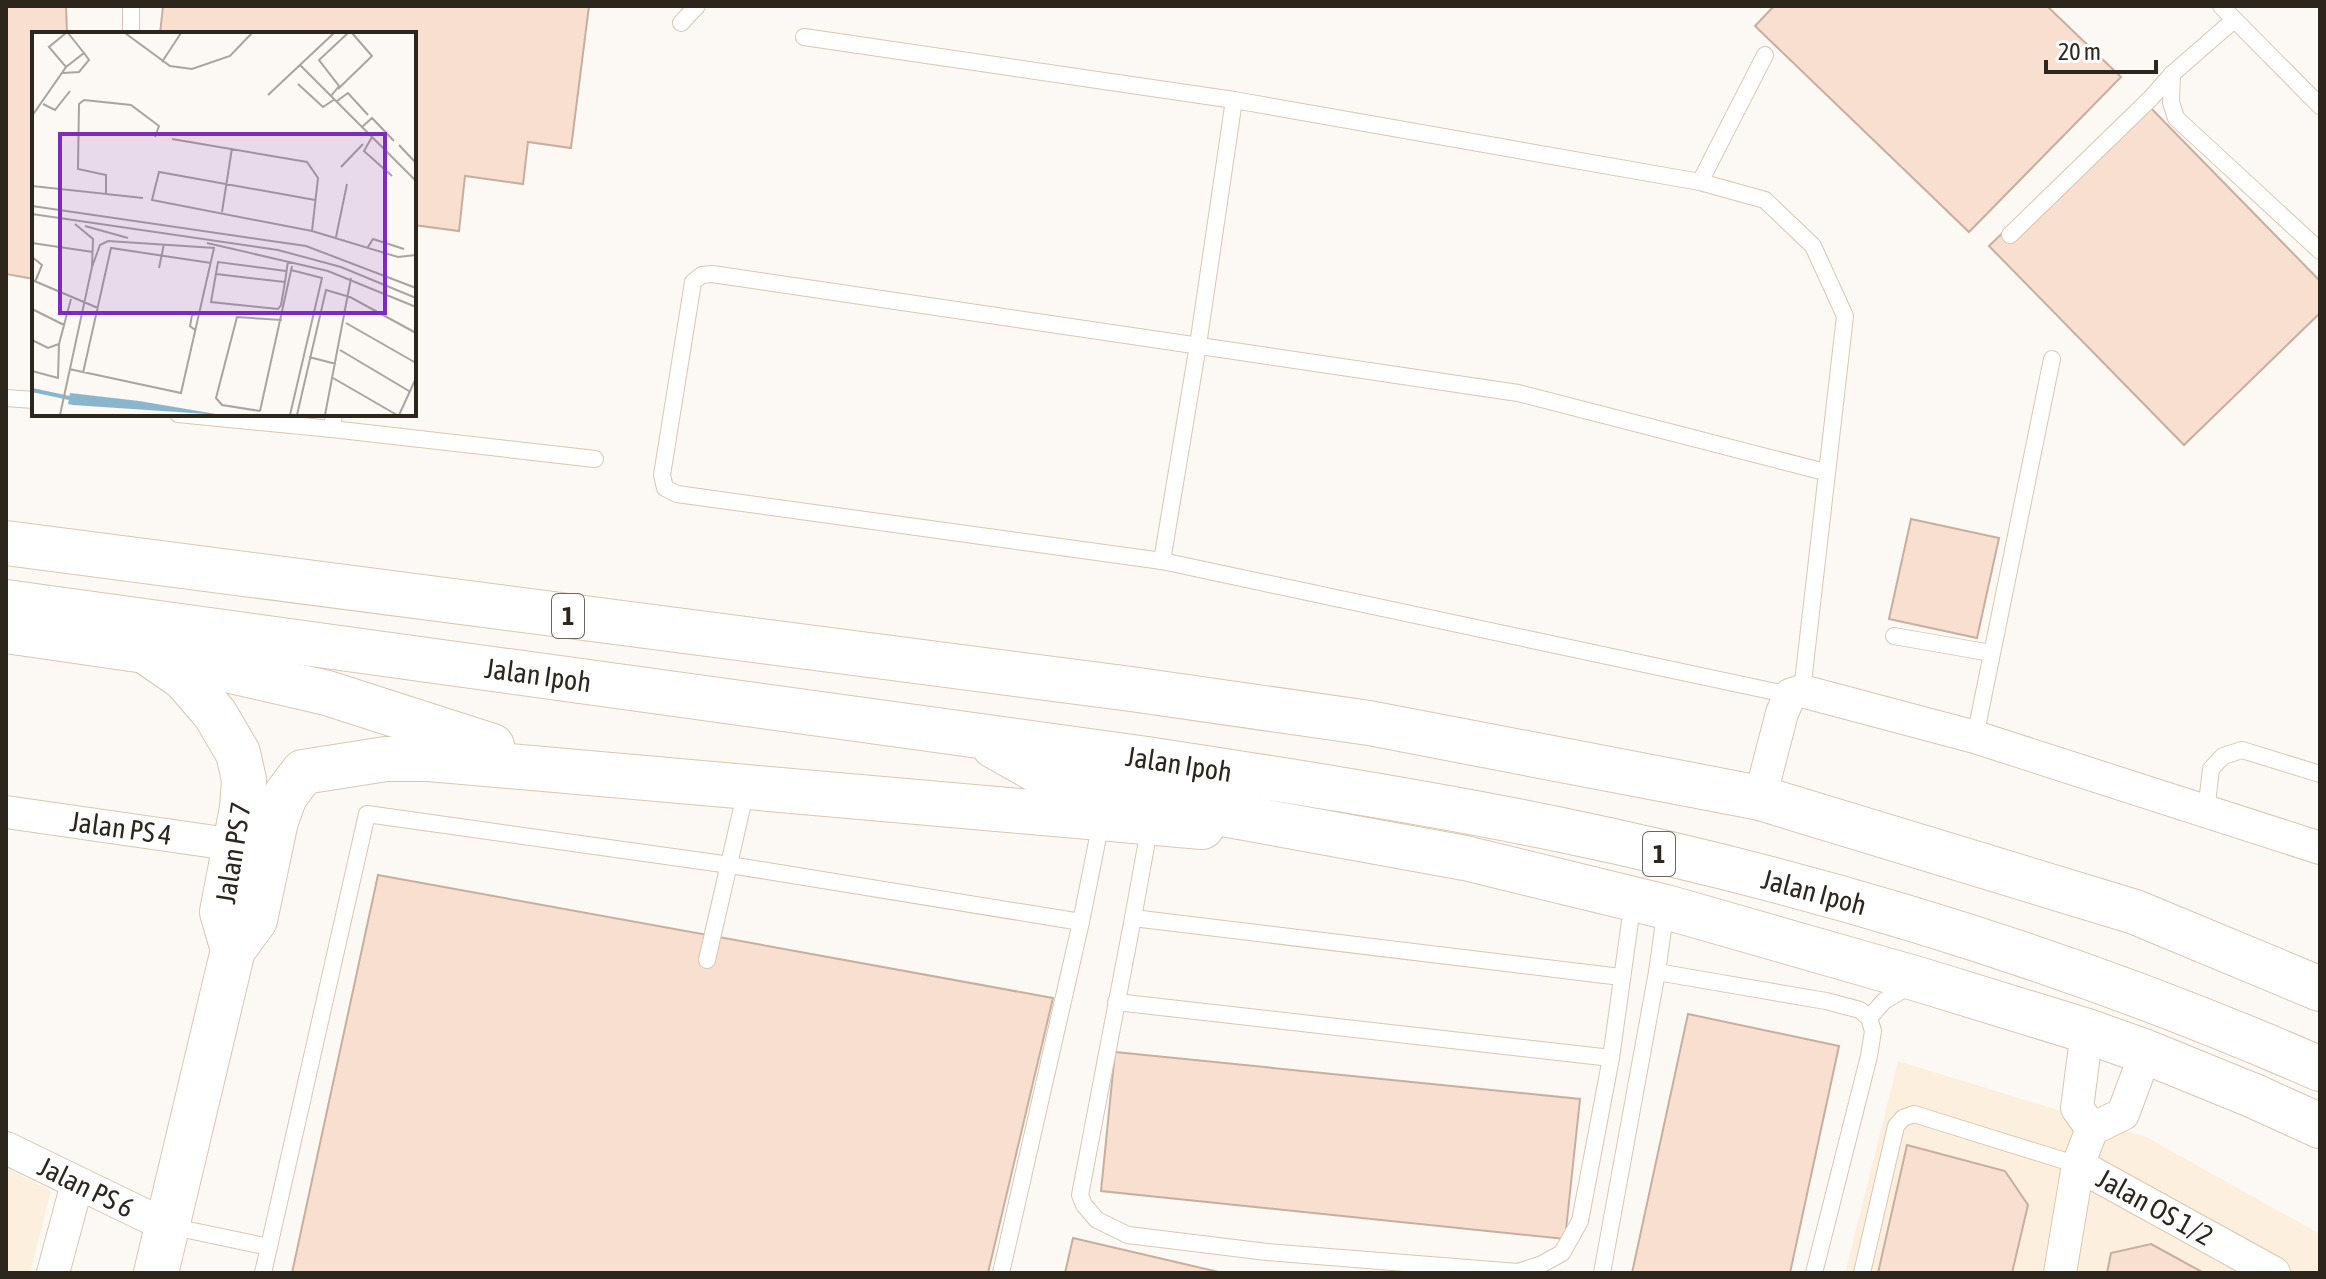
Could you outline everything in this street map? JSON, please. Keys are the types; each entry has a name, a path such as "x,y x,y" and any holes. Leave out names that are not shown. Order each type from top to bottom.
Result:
{"main road":[{"name":"1","path":"6,543 1354,721 1760,798 2135,912 2320,989"},
{"name":"Jalan Ipoh","path":"6,602 1163,761 1559,830 1762,878 2009,949 2260,1043 2320,1069"},
{"name":"Jalan PS 7","path":"6,631 145,651 184,678 215,714 238,753 244,780 236,845 222,912 233,950 156,1273"},
{"path":"145,651 327,693 566,771"},
{"path":"974,735 1063,785 1465,858 1650,903 1921,980 2146,1052 2320,1126"},
{"path":"233,950 255,920 276,821 285,796 303,772 386,759 429,759 1383,844"}],"street":[{"path":"1760,798 1782,713 1796,693 1975,737 2320,848"},
{"name":"Jalan PS 4","path":"6,812 236,845"},
{"path":"2087,1031 2077,1108 2092,1129"},
{"path":"2060,1273 2078,1165 2092,1129 2123,1114 2146,1052"},
{"name":"Jalan PS 6","path":"6,1148 167,1226"},
{"name":"Jalan OS 1/2","path":"2078,1165 2274,1273"},
{"path":"53,1273 77,1184"}],"lane":[{"path":"131,6 131,32"},
{"path":"681,23 697,6"},
{"path":"2221,6 2320,106"},
{"path":"2010,235 2172,74 2234,20"},
{"path":"804,37 1234,100 1700,182 1765,200 1813,246 1845,316 1825,472 1796,693 1162,561 677,494 665,488 662,475 693,282 702,275 712,274 1518,393 1825,472"},
{"path":"1700,182 1765,55"},
{"path":"2172,74 2171,102 2176,118 2320,251"},
{"path":"1162,561 1234,100"},
{"path":"1975,737 2052,359"},
{"path":"6,398 32,400"},
{"path":"222,416 333,421 595,459"},
{"path":"1894,636 1991,653"},
{"path":"2206,811 2211,769 2223,756 2242,750 2320,774"},
{"path":"707,960 747,787"},
{"path":"263,1273 367,814 730,865 1081,922"},
{"path":"1001,1273 1058,1027 1101,818"},
{"path":"1151,822 1080,1195 1097,1220 1128,1235 1267,1252 1518,1272 1562,1253 1580,1221 1611,1058 1621,977 1650,903"},
{"path":"1602,1273 1657,972 1650,903"},
{"path":"1133,918 1621,977"},
{"path":"1657,972 1826,1001 1860,1010 1869,1018 1873,1031 1869,1056 1814,1273"},
{"path":"1869,1018 1884,1001 1921,980"},
{"path":"1116,1002 1611,1058"},
{"path":"1862,1273 1896,1126 1903,1118 1914,1114 2078,1165"},
{"path":"167,1226 269,1247"}],"shaded area":[{"path":"1898,1061 2146,1137 2320,1234 2320,1273 1845,1273"},
{"path":"6,1168 51,1191 30,1273 6,1273"}],"building":[{"path":"6,6 66,6 67,32 32,32 32,279 6,274"},
{"path":"163,6 589,6 571,148 528,142 523,184 465,176 459,231 416,225 416,32 160,32"},
{"path":"1774,6 2047,6 2121,77 1969,232 1755,26"},
{"path":"2142,99 2320,281 2320,313 2184,445 1989,246"},
{"path":"1911,519 1999,538 1977,638 1889,619"},
{"path":"378,875 1053,998 988,1273 292,1273"},
{"path":"1688,1014 1839,1046 1790,1273 1632,1273"},
{"path":"1115,1052 1580,1099 1565,1239 1101,1191"},
{"path":"1907,1145 2005,1171 2028,1205 2012,1273 1878,1273"},
{"path":"1073,1238 1223,1273 1065,1273"},
{"path":"2151,1244 2204,1273 2107,1273 2111,1253"}]}
